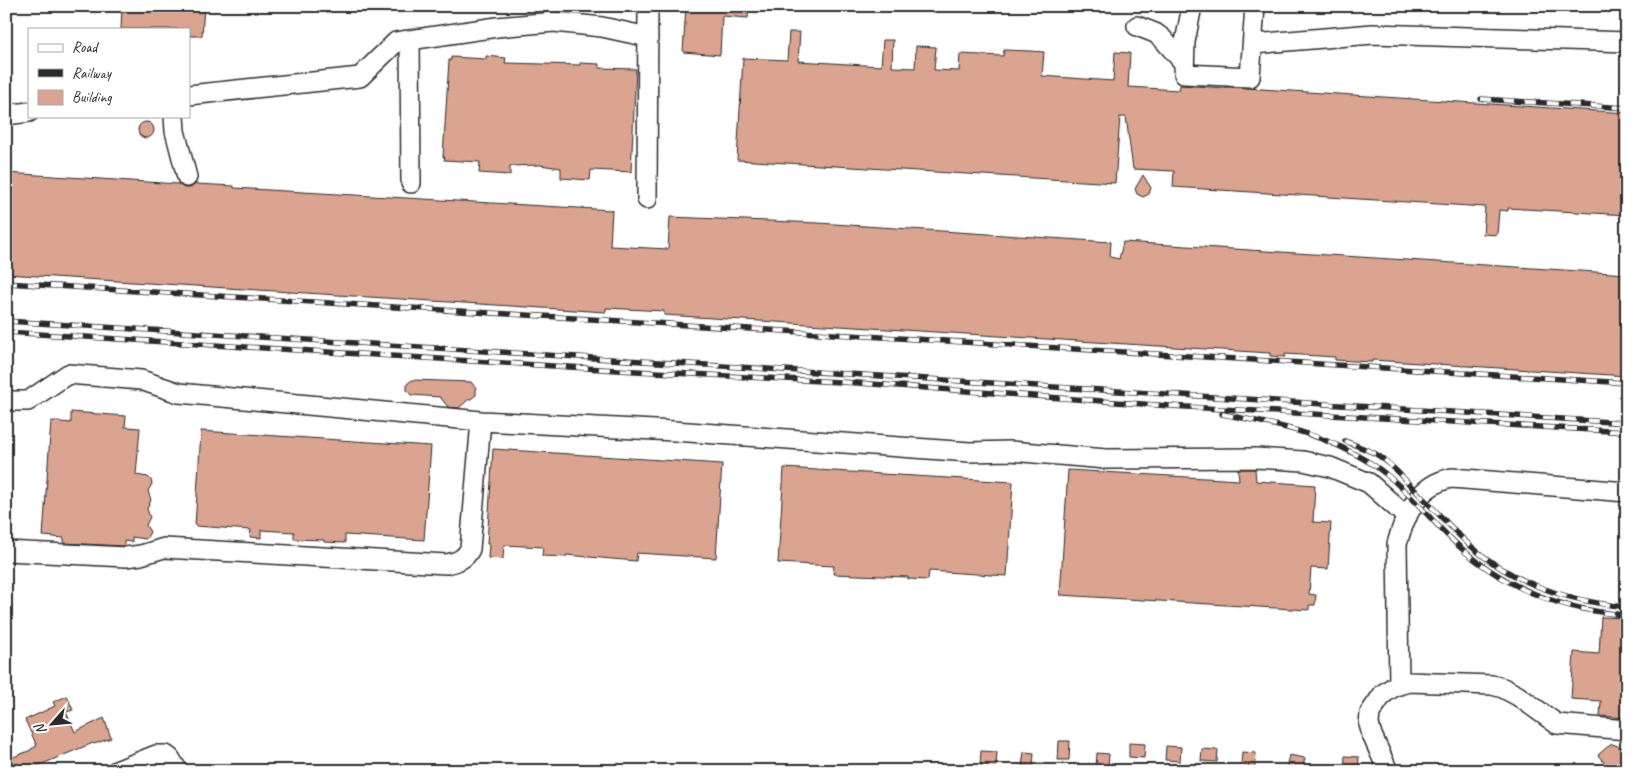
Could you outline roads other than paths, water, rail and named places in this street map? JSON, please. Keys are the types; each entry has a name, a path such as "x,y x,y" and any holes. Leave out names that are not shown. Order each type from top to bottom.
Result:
{"street":[{"path":"647,199 648,6"},
{"path":"1192,6 1185,42 1184,74 1250,77 1255,6"},
{"path":"190,95 360,77 396,42 497,26 554,22 602,27 648,37"},
{"path":"1137,26 1162,38 1184,63"},
{"path":"1253,44 1374,34 1627,42"},
{"path":"410,40 411,183"},
{"path":"6,115 28,112"},
{"path":"174,118 175,131 187,177"},
{"path":"6,401 28,401 68,374 141,380 179,393 481,421 674,431 970,452 1010,450 1106,459 1256,458 1303,461 1330,467 1369,484 1407,517"},
{"path":"6,550 126,557 141,555 164,548 454,563 462,559 470,549 481,421"},
{"path":"1399,685 1397,544 1407,517 1415,502 1425,490 1434,483 1452,478 1627,492"},
{"path":"1388,771 1372,735 1369,724 1370,713 1383,694 1409,682 1503,688 1518,696 1557,724 1627,730"},
{"path":"116,771 162,754 170,758 178,771"}],"railway":[{"path":"1481,99 1627,108"},
{"path":"6,283 1627,383"},
{"path":"6,321 1627,423"},
{"path":"6,332 858,383 1170,406 1627,432"},
{"path":"1222,414 1300,431 1354,453 1393,480 1466,553 1507,581 1552,601 1601,612 1627,615"},
{"path":"1345,441 1376,454 1386,461 1461,537 1497,566 1517,577 1559,594 1581,600 1627,607"}]}
